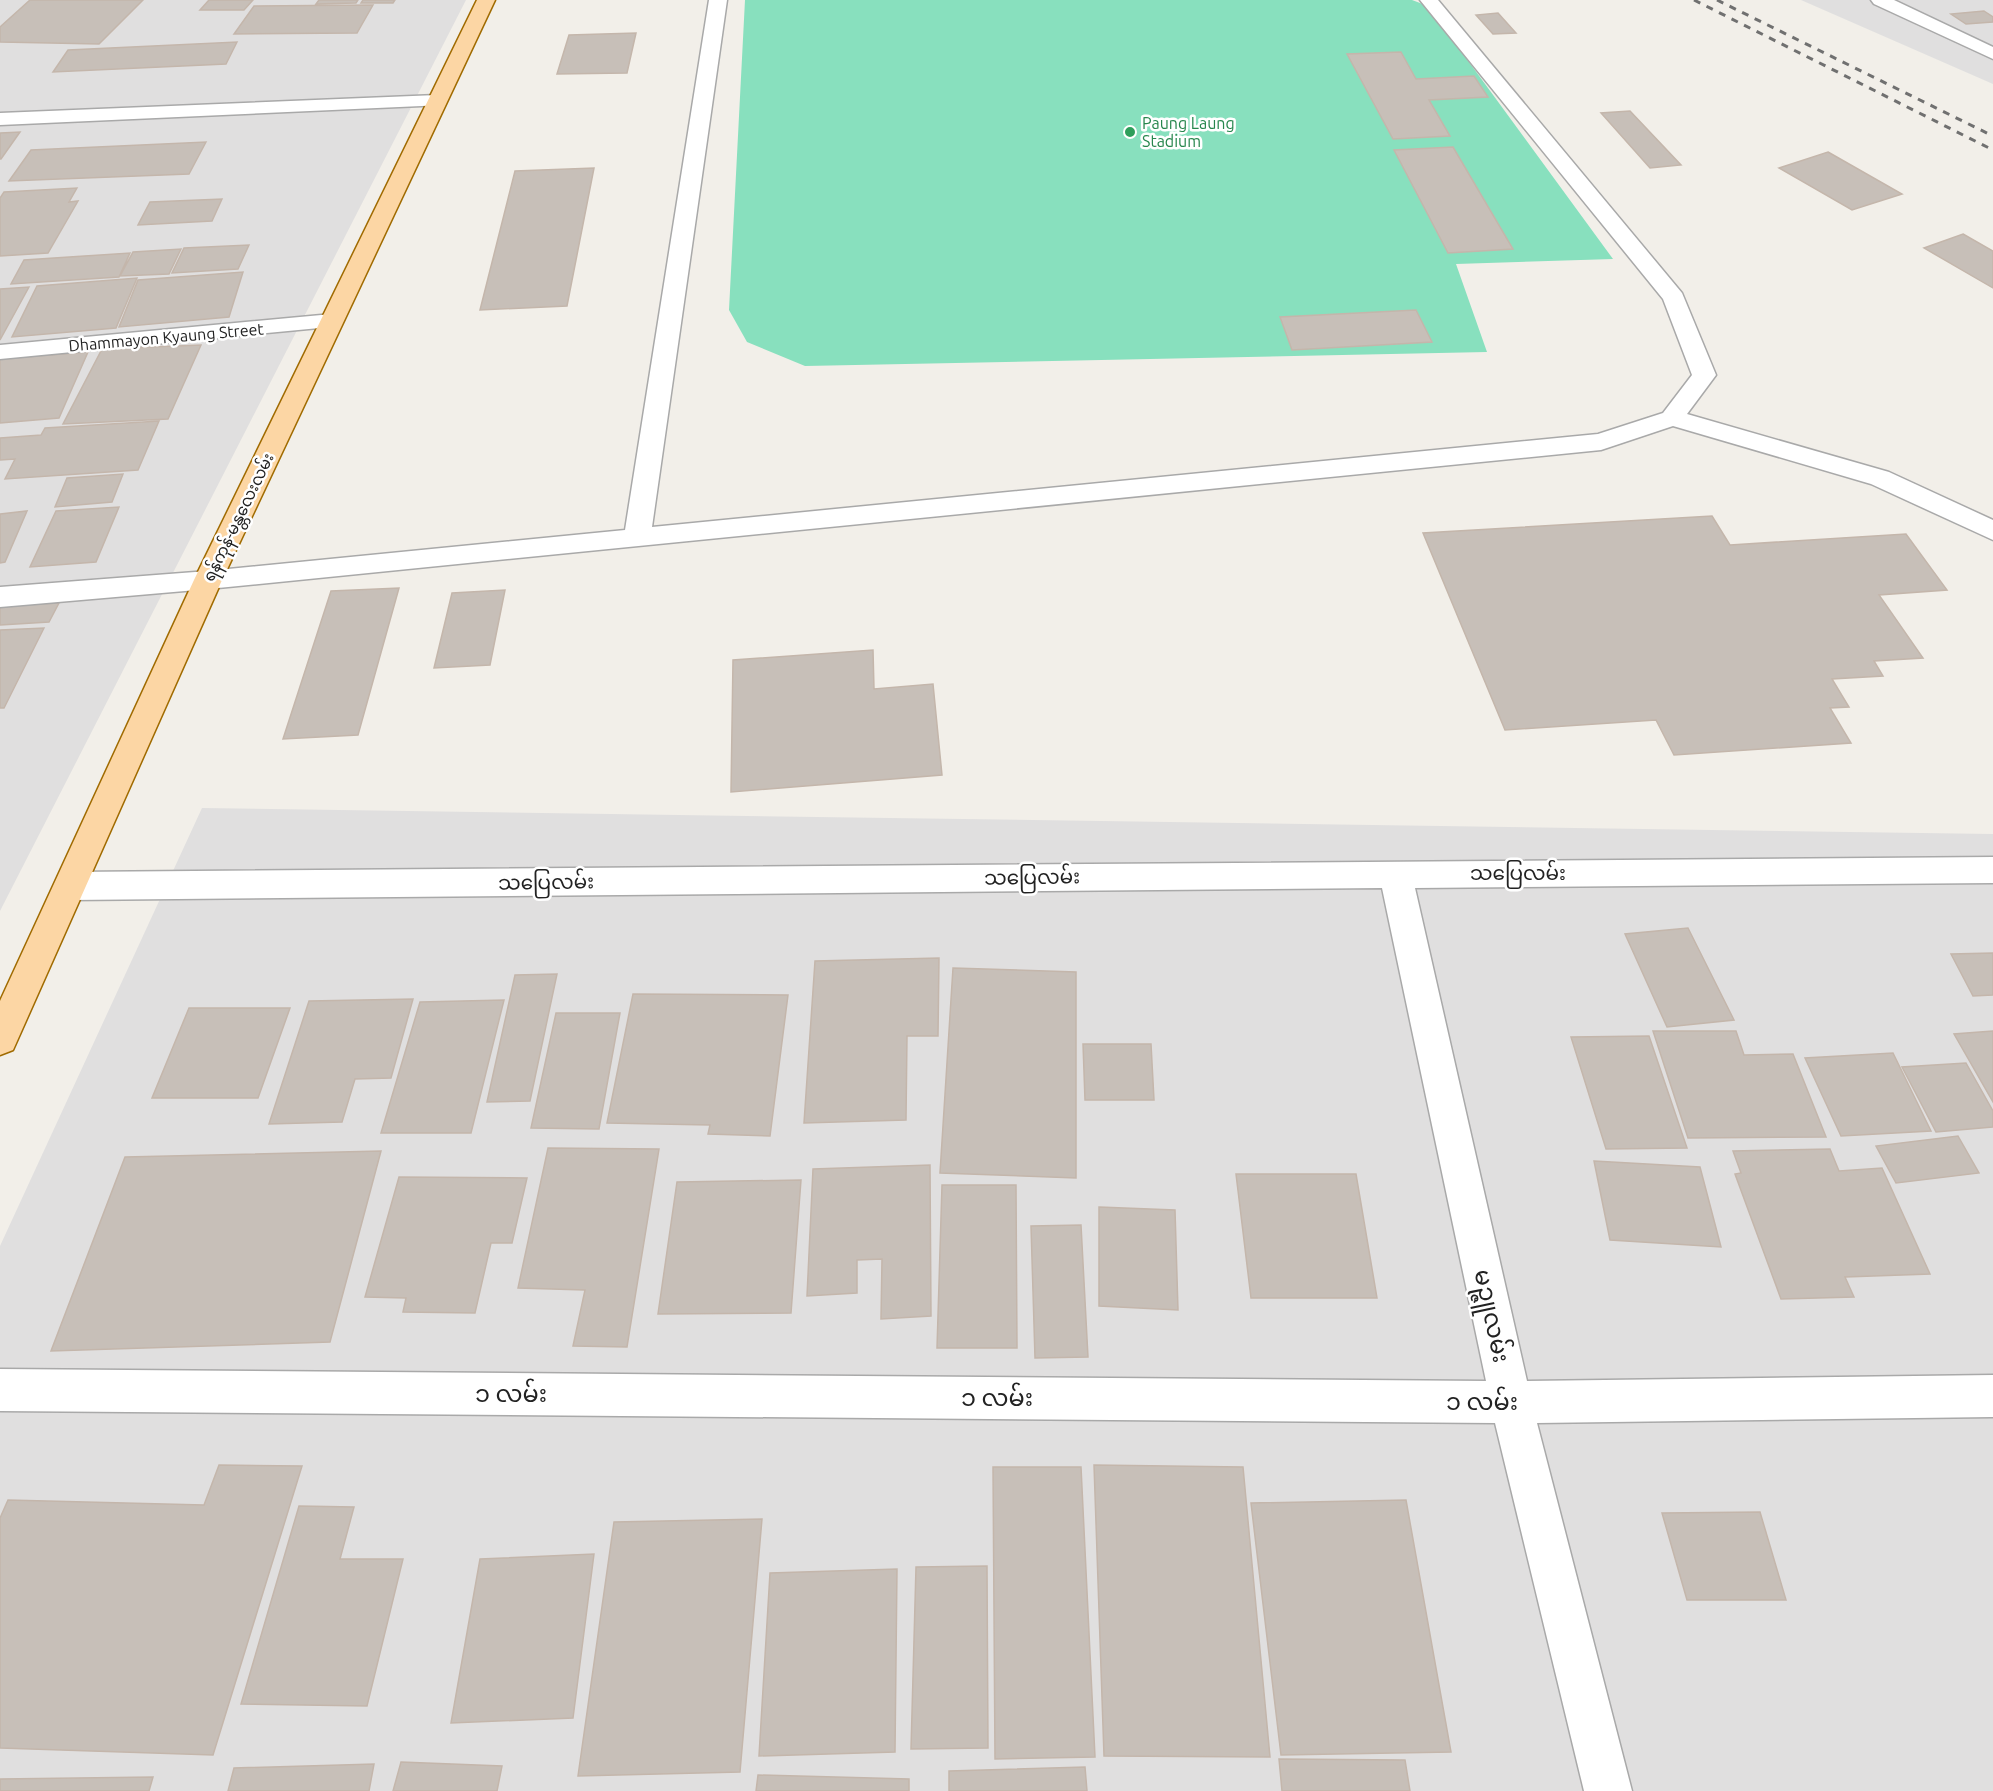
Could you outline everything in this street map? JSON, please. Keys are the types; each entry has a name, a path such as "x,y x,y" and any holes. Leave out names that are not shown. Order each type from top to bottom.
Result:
{"main road":[{"name":"ရန်ကုန်-မန္တလေးလမ်း","path":"0,1040 208,580 486,0"}],"street":[{"path":"637,538 718,0"},
{"path":"0,597 208,580 1601,442 1672,418 1704,375 1674,298 1429,0"},
{"path":"1880,0 1993,54"},
{"path":"0,119 437,101"},
{"name":"Dhammayon Kyaung Street","path":"0,352 332,321"},
{"path":"1672,418 1880,478 1993,531"},
{"name":"သပြေလမ်း","path":"71,886 1993,870"},
{"name":"မဉ္ဇူလမ်း","path":"1395,874 1511,1402 1608,1791"},
{"name":"၁ လမ်း","path":"0,1390 1511,1402 1993,1396"}],"shaded area":[{"path":"0,0 466,0 0,911"},
{"path":"1801,0 1993,0 1993,84"},
{"path":"202,808 1993,834 1993,1791 0,1791 0,1246"}],"green space":[{"name":"Paung Laung Stadium","path":"745,0 1412,0 1428,6 1613,259 1456,264 1487,352 805,366 747,342 729,310"}],"building":[{"path":"30,0 143,0 99,44 0,42 0,27"},
{"path":"209,0 253,0 244,10 200,10"},
{"path":"319,0 358,0 356,3 316,4"},
{"path":"363,0 395,0 393,3 361,3"},
{"path":"373,5 357,33 234,34 254,6"},
{"path":"1984,11 1993,17 1993,22 1966,24 1951,14"},
{"path":"1498,13 1516,33 1493,34 1476,15"},
{"path":"636,33 627,73 557,74 569,35"},
{"path":"237,42 226,64 53,72 68,50"},
{"path":"1401,52 1416,79 1474,76 1488,97 1429,100 1450,136 1393,139 1347,54"},
{"path":"1630,111 1681,165 1650,168 1601,113"},
{"path":"20,132 1,159 0,159 0,133"},
{"path":"206,142 189,174 9,181 31,150"},
{"path":"1453,147 1513,249 1448,253 1394,150"},
{"path":"1828,152 1902,194 1852,210 1779,168"},
{"path":"594,168 567,306 480,310 515,171"},
{"path":"77,188 69,202 78,201 48,253 0,256 0,198 4,192"},
{"path":"222,199 212,221 138,225 150,202"},
{"path":"1963,234 1993,251 1993,288 1924,248"},
{"path":"249,245 238,269 172,273 184,248"},
{"path":"181,249 169,274 120,276 133,252"},
{"path":"130,253 119,277 11,284 24,260"},
{"path":"243,272 229,317 119,327 138,280"},
{"path":"137,278 116,328 12,337 37,286"},
{"path":"29,287 0,340 0,289"},
{"path":"1416,310 1432,342 1292,350 1280,317"},
{"path":"201,345 168,419 63,424 102,349"},
{"path":"88,352 59,418 0,423 0,359"},
{"path":"159,421 138,470 5,479 15,459 0,460 0,438 41,435 45,428"},
{"path":"123,474 112,502 55,507 67,478"},
{"path":"119,507 96,562 30,567 56,511"},
{"path":"27,511 5,562 0,563 0,514"},
{"path":"1712,516 1730,545 1906,534 1947,590 1879,595 1923,658 1874,661 1883,676 1832,679 1849,707 1830,708 1851,743 1674,755 1656,720 1505,730 1423,533"},
{"path":"399,588 358,735 283,739 331,591"},
{"path":"505,590 490,665 434,668 452,593"},
{"path":"59,603 49,622 0,625 0,606"},
{"path":"44,628 4,708 0,708 0,630"},
{"path":"873,650 874,689 933,684 942,775 731,792 733,660"},
{"path":"1688,928 1734,1020 1667,1027 1625,934"},
{"path":"1993,953 1993,995 1973,996 1951,954"},
{"path":"939,958 938,1036 907,1036 906,1120 804,1123 815,961"},
{"path":"953,968 1076,972 1076,1178 940,1173"},
{"path":"557,974 530,1101 487,1102 515,975"},
{"path":"633,994 788,995 770,1136 708,1134 710,1125 607,1123"},
{"path":"413,999 391,1078 355,1079 342,1122 269,1124 309,1001"},
{"path":"504,1000 471,1133 381,1133 420,1002"},
{"path":"189,1008 290,1008 258,1098 152,1098"},
{"path":"556,1013 620,1013 599,1129 531,1128"},
{"path":"1653,1031 1736,1031 1744,1055 1793,1054 1826,1137 1688,1138"},
{"path":"1993,1031 1993,1102 1954,1034"},
{"path":"1649,1036 1687,1148 1606,1149 1571,1037"},
{"path":"1083,1044 1151,1044 1154,1100 1085,1100"},
{"path":"1893,1053 1931,1131 1841,1136 1805,1058"},
{"path":"1966,1063 1993,1111 1993,1127 1936,1132 1902,1067"},
{"path":"1958,1136 1979,1173 1896,1183 1876,1146"},
{"path":"548,1148 659,1149 627,1347 573,1346 585,1290 518,1288"},
{"path":"1830,1149 1839,1171 1882,1168 1930,1274 1845,1277 1854,1297 1781,1299 1735,1174 1741,1173 1733,1151"},
{"path":"381,1151 330,1342 51,1351 125,1157"},
{"path":"1594,1161 1700,1167 1721,1247 1610,1240"},
{"path":"930,1165 931,1316 881,1319 882,1259 857,1260 857,1293 807,1296 813,1169"},
{"path":"1236,1174 1356,1174 1377,1298 1251,1298"},
{"path":"399,1177 527,1178 512,1243 491,1243 475,1313 403,1312 406,1298 365,1297"},
{"path":"801,1180 791,1313 658,1314 677,1182"},
{"path":"942,1185 1016,1185 1017,1348 937,1348"},
{"path":"1099,1207 1175,1210 1178,1310 1099,1306"},
{"path":"1081,1225 1088,1357 1035,1358 1031,1226"},
{"path":"219,1465 302,1466 213,1755 0,1748 0,1518 8,1500 204,1505"},
{"path":"1094,1465 1243,1467 1270,1757 1104,1756"},
{"path":"993,1467 1081,1467 1095,1757 995,1759"},
{"path":"1406,1500 1451,1752 1281,1755 1251,1503"},
{"path":"299,1506 354,1507 340,1559 403,1559 367,1706 241,1704"},
{"path":"1760,1512 1786,1600 1687,1600 1662,1513"},
{"path":"762,1519 740,1772 578,1776 614,1522"},
{"path":"594,1554 573,1718 451,1723 480,1559"},
{"path":"987,1566 988,1748 911,1749 916,1567"},
{"path":"897,1569 895,1752 759,1756 770,1573"},
{"path":"1279,1759 1405,1760 1410,1791 1282,1791"},
{"path":"401,1762 502,1766 497,1791 393,1791"},
{"path":"374,1764 369,1791 228,1791 234,1768"},
{"path":"1085,1767 1087,1791 949,1791 949,1771"},
{"path":"758,1775 909,1779 909,1791 756,1791"},
{"path":"153,1777 149,1791 0,1791 0,1779"}],"railway":[{"path":"1694,0 1993,150"},
{"path":"1717,0 1993,136"}],"place":[{"name":"Paung Laung Stadium","path":"1130,132"}]}
